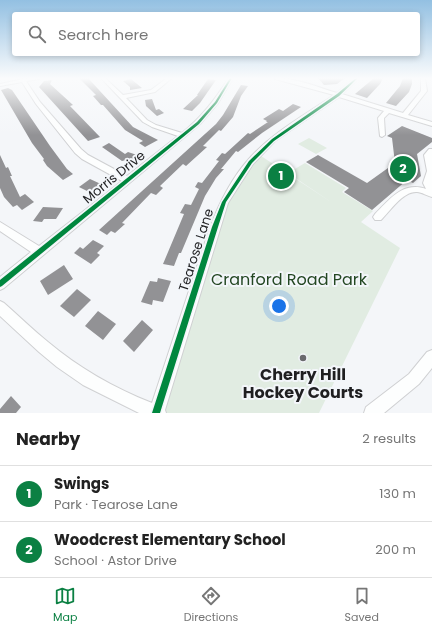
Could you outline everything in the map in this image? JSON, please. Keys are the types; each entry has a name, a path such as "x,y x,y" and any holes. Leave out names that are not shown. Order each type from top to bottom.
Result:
{"street":[{"path":"34,97 78,152 127,180"},
{"path":"123,97 145,121 154,126 183,135"},
{"name":"Morris Drive","path":"0,284 183,135 207,114 218,97"},
{"name":"Tearose Lane","path":"157,413 224,202 250,162 265,147 335,97"},
{"path":"346,97 432,124"},
{"path":"405,115 419,97"},
{"path":"382,135 381,118 388,110"},
{"path":"432,151 428,155 431,171 427,183 432,193"},
{"path":"378,217 399,197 408,191 417,189 432,193"},
{"path":"0,226 40,252"},
{"path":"0,307 50,353 76,373 105,390 157,413"},
{"path":"372,413 414,379 432,357"}],"green space":[{"path":"309,138 327,148 316,154 298,144"},
{"name":"Cranford Road Park","path":"258,154 331,202 288,173 305,163 346,188 342,192 373,211 361,222 400,248 319,413 158,413 224,202"}],"building":[{"path":"5,97 17,97 50,146 67,169 73,174 63,180 47,166 43,160 44,159 32,143"},
{"path":"48,97 65,97 73,105 70,106 100,137 88,141"},
{"path":"94,97 106,97 133,127 158,140 145,147 139,143 143,141 125,130 103,105 101,105"},
{"path":"196,97 204,97 192,111 183,109"},
{"path":"234,97 241,97 233,117 221,131 219,130 203,146 207,147 186,166 183,164 160,186 163,188 156,195 151,193 122,223 125,224 115,233 111,231 107,235 99,230 216,124"},
{"path":"391,97 404,97 396,106 386,103"},
{"path":"152,99 156,110 159,109 164,113 157,116 146,106 145,100"},
{"path":"293,104 301,107 262,133 238,152 236,151 221,169 224,169 216,178 205,196 174,266 163,264 184,214 180,213 185,204 191,205 199,189 195,187 198,182 202,183 219,161 216,160 222,153 225,154 248,133 250,134 268,122 263,119 279,109 283,111"},
{"path":"402,126 432,138 432,142 417,154 421,176 413,183 407,180 372,210 344,192 349,188 306,162 318,155 367,183 395,163 392,138 387,136"},
{"path":"109,143 125,154 128,152 140,156 133,162 126,160 122,161 102,147"},
{"path":"0,155 6,168 8,167 12,176 10,176 20,197 25,194 34,202 22,210 17,205 13,207 4,197 0,188"},
{"path":"90,179 103,185 93,194 79,187"},
{"path":"43,207 63,208 56,219 44,219 42,222 33,221"},
{"path":"93,240 104,246 97,253 100,255 91,264 74,253 80,247 83,249"},
{"path":"64,265 73,279 48,295 40,281"},
{"path":"158,278 171,281 163,302 153,300 152,305 141,302 150,281 157,282"},
{"path":"77,289 91,300 74,317 60,306"},
{"path":"98,311 116,324 103,340 85,326"},
{"path":"142,320 153,330 134,352 123,341"},
{"path":"11,396 21,407 16,413 0,413 0,409"}],"cycle path":[{"path":"0,284 198,123 219,97"},
{"path":"156,413 224,202 250,162 273,140 335,97"}],"place":[{"name":"Woodcrest Elementary School","path":"403,169"},
{"name":"Swings","path":"281,176"},
{"name":"Cherry Hill Hockey Courts","path":"303,358"}]}
